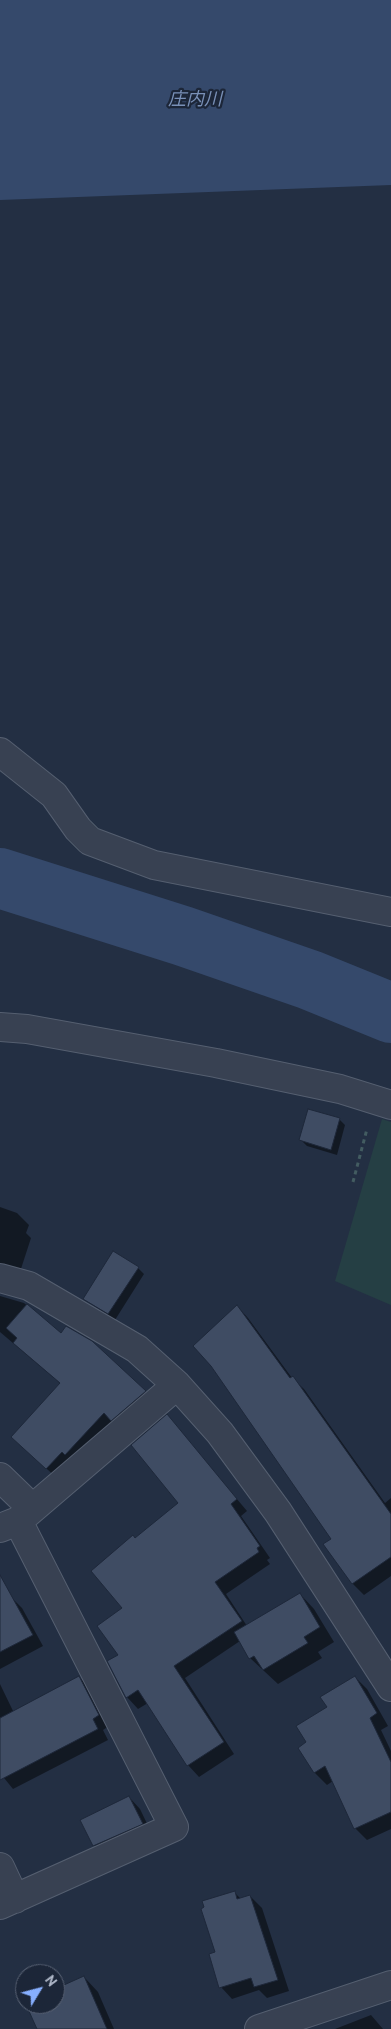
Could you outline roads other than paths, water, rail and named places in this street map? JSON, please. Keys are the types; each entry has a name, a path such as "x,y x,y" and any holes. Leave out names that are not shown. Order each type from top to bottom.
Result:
{"street":[{"path":"0,752 54,795 78,829 90,841 154,865 391,912"},
{"path":"0,1027 27,1029 216,1063 340,1089 383,1103"},
{"path":"0,1278 29,1286 137,1349 177,1384 220,1434 278,1512 391,1686"},
{"path":"17,1519 177,1384"},
{"path":"0,1477 17,1519 174,1827 8,1902 0,1867"},
{"path":"259,2029 391,1985"}],"water":[{"name":"庄内川","path":"0,0 391,0 391,185 0,200"}],"waterway":[{"path":"0,878 183,936 310,980 391,1013"}]}
